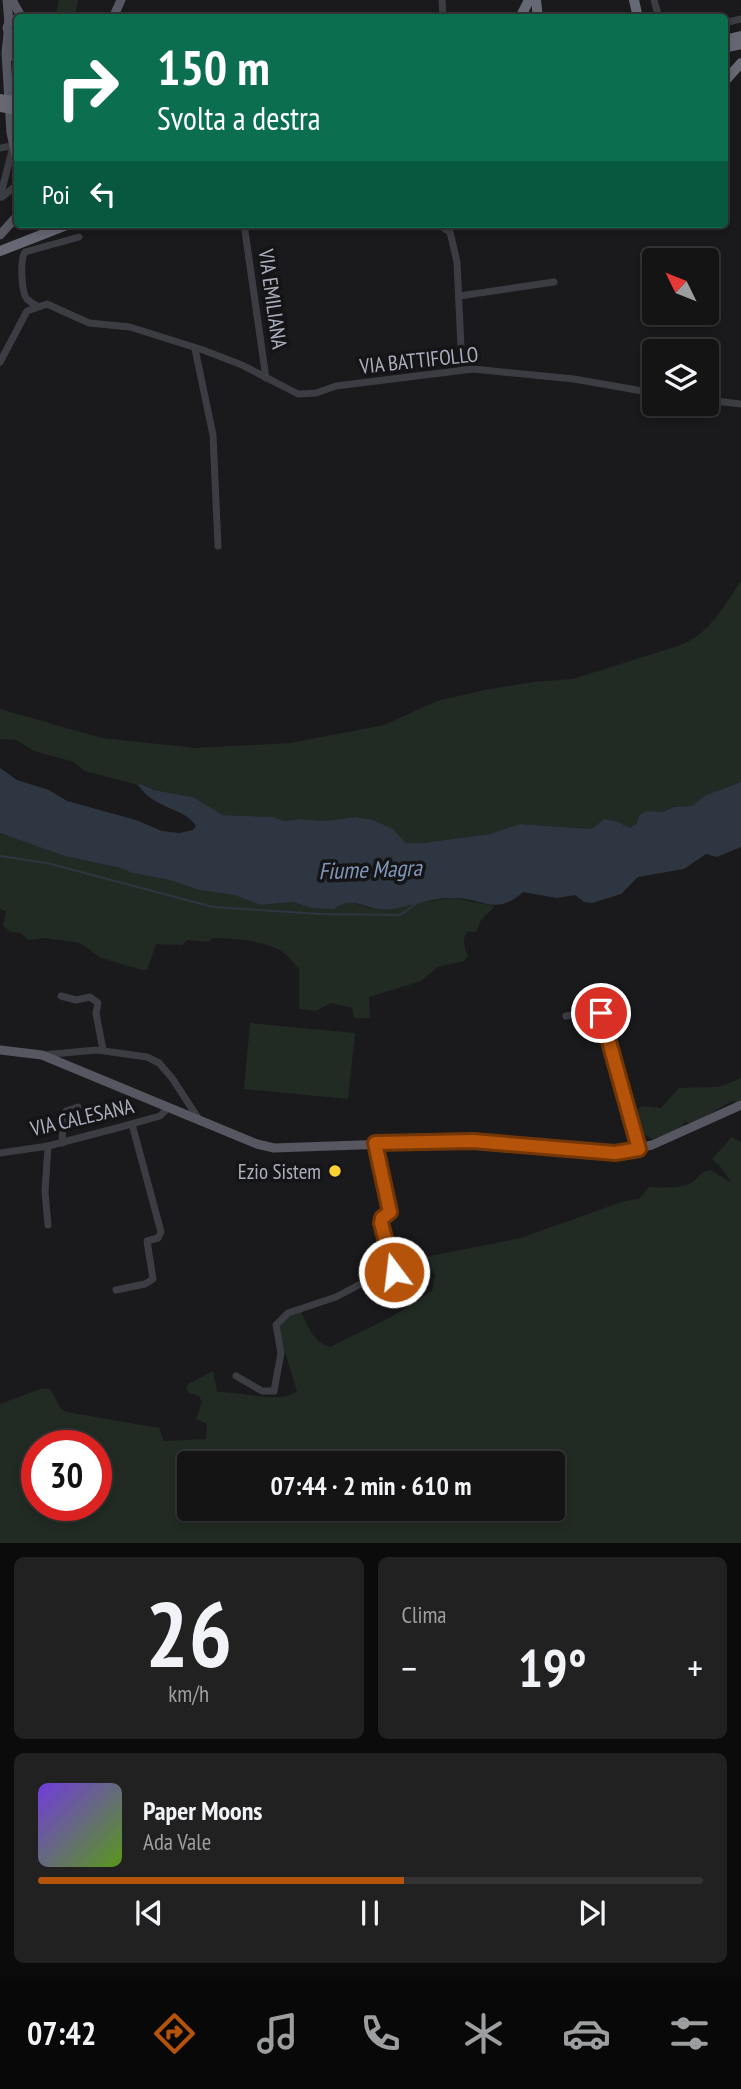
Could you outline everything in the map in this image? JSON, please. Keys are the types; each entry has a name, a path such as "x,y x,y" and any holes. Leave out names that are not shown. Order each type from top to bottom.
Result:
{"highway":[{"path":"728,78 741,63"},
{"path":"0,251 59,228"}],"main road":[{"path":"14,21 7,27 5,41 14,150"},
{"path":"8,34 14,39"},
{"path":"8,60 14,48"},
{"path":"0,235 14,219"},
{"path":"0,1050 42,1055 257,1144 274,1148 473,1141 615,1153 639,1149 672,1137 741,1105"}],"street":[{"path":"0,148 13,147 0,197"},
{"name":"VIA EMILIANA","path":"245,228 266,378"},
{"path":"444,228 450,232 457,262 462,369"},
{"path":"0,362 27,311 37,306 28,300 24,293 22,258 25,252 79,237"},
{"path":"459,296 554,282"},
{"name":"VIA BATTIFOLLO","path":"37,306 47,304 89,323 130,327 242,365 298,394 316,393 336,386 462,369 574,379 642,391"},
{"path":"195,349 213,435 218,545"},
{"path":"719,401 741,404"},
{"path":"61,996 76,1000 90,998 98,1003 96,1013 103,1051"},
{"path":"566,1016 592,1011 601,1013 639,1149"},
{"path":"42,1055 103,1051 147,1057 159,1063 172,1078 200,1121"},
{"path":"62,1143 62,1120 66,1111 78,1108"},
{"name":"VIA CALESANA","path":"0,1153 62,1143 160,1116 168,1108"},
{"path":"116,1290 145,1284 153,1279 147,1245 149,1240 161,1232 132,1124"},
{"path":"236,1376 262,1391 274,1391 281,1353 276,1325 279,1320 288,1313 336,1297 370,1279 394,1272 381,1223 382,1218 390,1212 375,1143"},
{"path":"48,1146 45,1192 48,1224"}],"shaded area":[{"path":"59,0 78,0 76,14 56,14"},
{"path":"741,581 741,782 706,795 692,806 674,807 662,812 646,811 630,828 604,819 593,829 520,824 490,834 406,843 393,829 373,820 356,817 324,821 284,821 273,817 223,815 193,797 154,790 140,783 138,785 85,771 74,762 34,751 16,740 0,739 0,709 102,738 196,748 290,743 384,725 437,701 534,682 573,679 681,645 708,626"},
{"path":"0,833 64,856 170,880 199,890 234,895 261,905 293,902 311,908 351,902 370,908 391,909 406,904 453,898 495,906 481,920 476,932 468,931 466,934 464,944 468,956 464,961 438,967 421,981 369,997 370,1018 354,1018 352,1008 331,1003 316,1011 299,1009 299,969 284,953 260,943 213,938 209,942 187,940 182,945 156,944 147,970 142,970 101,958 80,943 45,938 28,940 21,933 11,932 3,926 6,911 0,909"},
{"path":"250,1023 355,1033 348,1099 244,1089"},
{"path":"741,1078 741,1101 738,1103 732,1101 691,1125 683,1123 683,1128 653,1139 639,1132 633,1133 628,1114 642,1106 661,1108 679,1088 719,1087"},
{"path":"732,1137 741,1142 741,1543 0,1543 0,1404 40,1389 50,1389 61,1409 67,1412 159,1428 164,1441 206,1439 207,1424 196,1419 202,1402 199,1396 189,1393 186,1388 188,1384 213,1371 217,1392 280,1397 297,1391 278,1330 285,1316 301,1311 315,1337 330,1347 391,1317 432,1291 435,1275 425,1257 521,1238 624,1201 639,1199 650,1186 670,1188 688,1185 710,1170 732,1183 712,1159"}],"water":[{"name":"Fiume Magra","path":"0,768 17,780 49,790 67,801 136,820 162,831 179,833 193,830 196,826 184,815 145,793 139,783 154,790 193,797 223,815 273,817 284,821 324,821 356,817 373,820 393,829 406,843 490,834 520,824 592,829 604,819 630,828 646,811 662,812 674,807 692,806 706,795 741,782 741,847 717,857 706,854 684,869 638,877 621,894 592,903 584,902 575,895 557,898 523,892 505,903 496,905 451,898 384,909 355,903 334,909 311,908 293,902 261,905 234,895 199,890 170,880 64,856 0,833"}],"waterway":[{"path":"0,856 47,863 213,907 320,914 400,915 419,902"}],"place":[{"name":"Ezio Sistem","path":"335,1171"}],"route":[{"path":"394,1272 381,1223 382,1218 390,1212 375,1143 473,1141 599,1153 639,1149 601,1013"}]}
